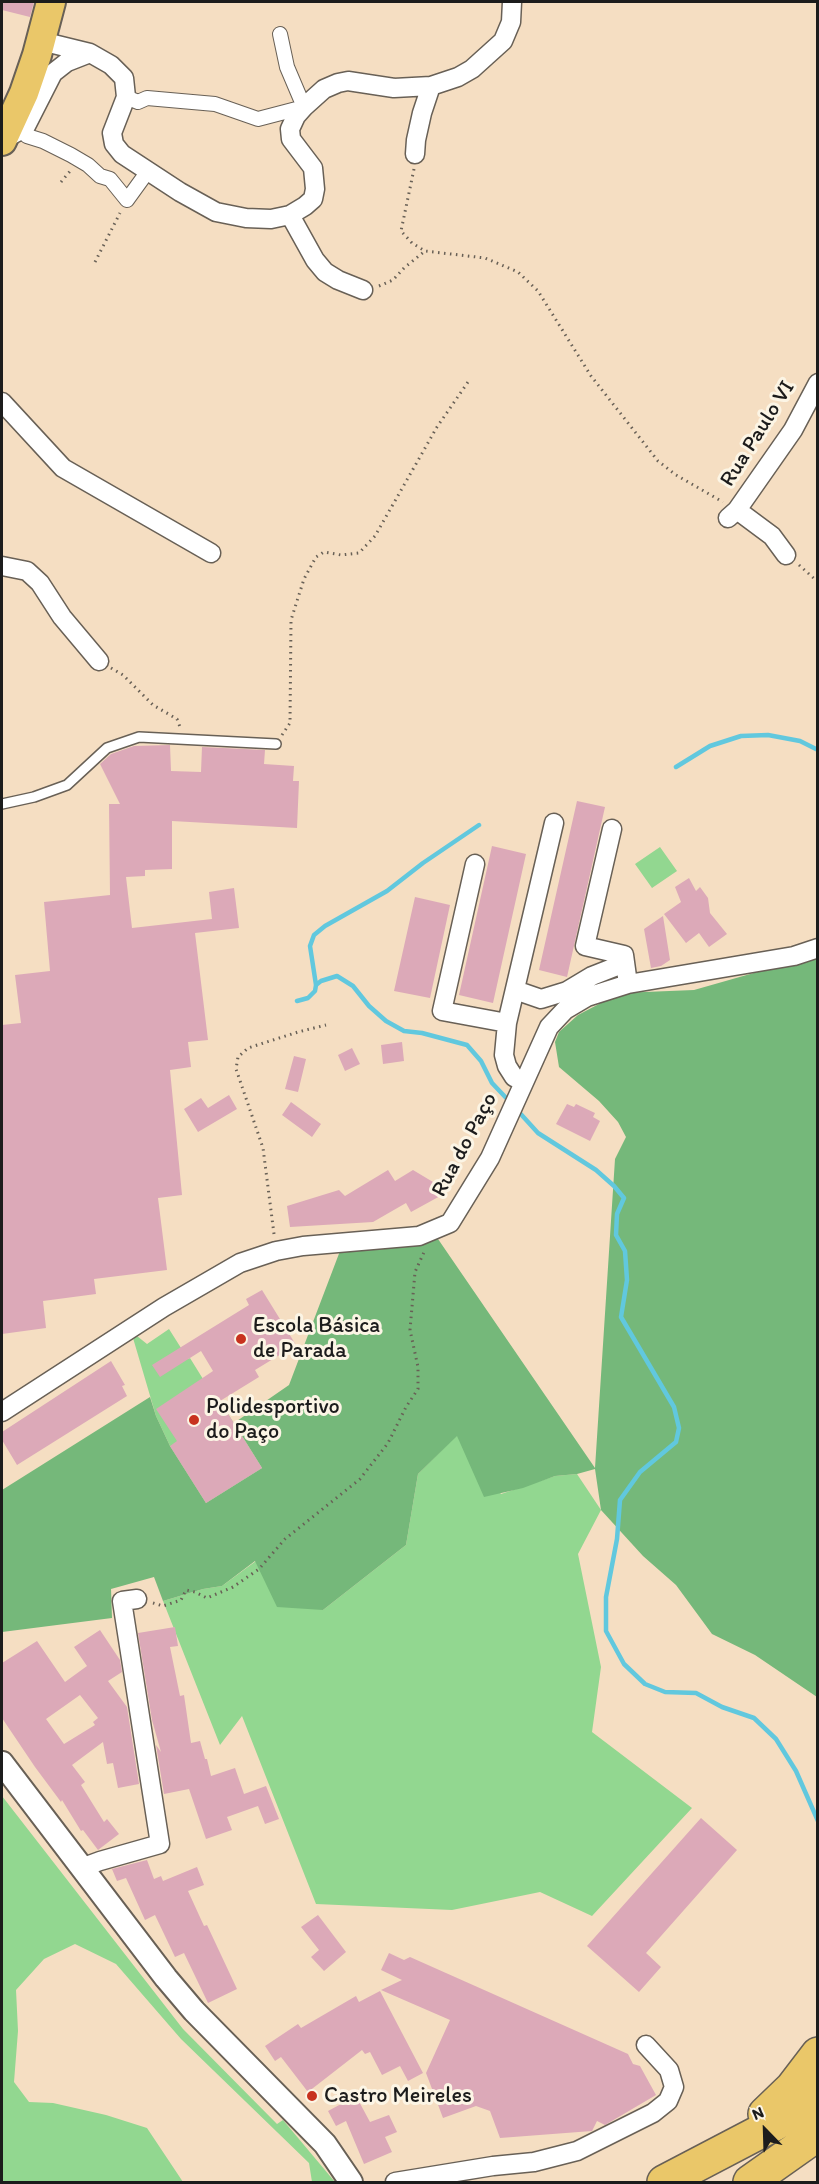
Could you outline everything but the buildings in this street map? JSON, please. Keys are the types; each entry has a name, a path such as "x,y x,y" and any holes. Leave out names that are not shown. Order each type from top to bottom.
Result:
{"highway":[{"path":"702,2163 761,2117 792,2088 818,2054"},
{"path":"664,2182 773,2125 818,2097"},
{"path":"750,2182 818,2134"},
{"path":"762,2182 818,2154"}],"main road":[{"path":"9,136 41,41 51,2"}],"street":[{"path":"41,41 90,53 111,65 124,78 126,97 112,133 114,144 122,154 180,192 216,212 246,218 271,219 290,215 305,207 313,199 315,189 313,168 291,139 290,129 296,116 304,107 324,89 338,83 348,81 394,88 431,86 465,73 502,41 511,22 512,2"},
{"path":"280,34 287,67 304,107"},
{"path":"9,136 54,73 67,62 90,53"},
{"path":"416,154 416,140 431,86"},
{"path":"126,97 138,102 147,98 214,104 258,119 304,107"},
{"path":"9,136 27,136 71,155 88,165 100,176 110,179 128,200 148,171"},
{"path":"290,215 315,260 325,272 363,290"},
{"name":"Rua Paulo VI","path":"786,555 772,536 733,514 793,430 818,383"},
{"path":"2,402 63,468 211,553"},
{"path":"2,566 27,571 40,583 62,617 99,661"},
{"path":"521,1090 507,1066 504,1055 507,1023 554,823"},
{"path":"612,829 585,946 624,955 628,984"},
{"path":"475,864 442,1011 507,1023"},
{"name":"Rua do Paço","path":"2,1412 220,1272 240,1263 276,1251 303,1246 419,1236 450,1223 490,1158 549,1027 565,1010 587,997 628,984 794,956 818,948"},
{"path":"515,990 541,999 567,991 592,976 625,963"},
{"path":"81,1868 160,1844 122,1601 137,1599"},
{"path":"2,1763 166,1978 194,2011 325,2144 351,2182"},
{"path":"395,2182 493,2166 534,2162 577,2151 653,2113 668,2101 674,2086 669,2070 646,2045"}],"lane":[{"path":"2,804 67,784 107,748 140,738 184,738 276,744"}],"path":[{"path":"416,154 413,179 401,231 412,243 425,251 484,258 518,272 538,291 591,376 658,461 733,514"},
{"path":"95,262 128,200"},
{"path":"363,290 371,290 393,280 425,251"},
{"path":"276,744 290,723 291,620 304,579 316,557 324,552 341,555 359,553 375,536 437,427 468,382"},
{"path":"786,555 818,582"},
{"path":"99,661 123,675 153,705 177,719 184,738"},
{"path":"276,1251 263,1148 236,1070 238,1057 249,1048 326,1025"},
{"path":"137,1599 163,1606 181,1600 186,1590 207,1598 233,1587 259,1569 285,1539 360,1479 388,1443 418,1389 418,1367 410,1330 412,1299 415,1272 435,1230"}],"green space":[{"path":"660,847 677,871 652,888 635,864"},
{"path":"817,955 817,1697 755,1655 712,1634 676,1585 643,1556 601,1510 595,1469 577,1474 555,1476 523,1488 484,1497 457,1436 418,1474 406,1545 323,1610 277,1607 255,1561 222,1586 163,1601 154,1577 111,1589 112,1618 2,1632 2,1490 150,1397 170,1446 206,1503 262,1468 234,1423 289,1385 340,1251 384,1249 438,1239 595,1468 615,1159 626,1137 618,1122 599,1101 559,1067 555,1042 559,1032 578,1015 620,993 694,990"},
{"name":"Polidesportivo do Paço","path":"169,1329 203,1379 205,1377 262,1468 206,1503 170,1446 156,1416 133,1338 137,1336 147,1344"},
{"path":"457,1435 501,1494 555,1476 577,1474 601,1510 578,1554 601,1667 592,1732 692,1808 592,1916 540,1892 452,1910 316,1904 242,1716 220,1745 163,1601 222,1586 256,1561 323,1610 406,1545 418,1474"},
{"path":"2,1796 183,2029 277,2124 283,2120 335,2182 312,2182 309,2163 181,2039 116,1964 75,1944 44,1959 16,1990 18,2031 14,2082 29,2102 53,2103 106,2115 147,2128 183,2182 2,2182"}],"waterway":[{"path":"676,767 710,746 741,736 768,735 800,741 818,750"},
{"path":"297,1001 308,998 315,991 310,946 314,935 325,926 387,891 479,825"},
{"path":"316,985 337,976 353,986 369,1006 386,1021 404,1031 422,1033 467,1045 481,1061 492,1083 510,1102"},
{"path":"518,1111 538,1133 596,1170 624,1198 617,1214 616,1235 625,1251 627,1280 621,1317 674,1407 679,1428 676,1442 640,1472 620,1500 617,1539 606,1597 606,1631 624,1664 645,1684 665,1692 696,1693 722,1707 754,1718 776,1739 796,1771 818,1821"}],"place":[{"name":"Escola Básica de Parada","path":"241,1339"},
{"name":"Polidesportivo do Paço","path":"194,1420"},
{"name":"Castro Meireles","path":"312,2096"}]}
